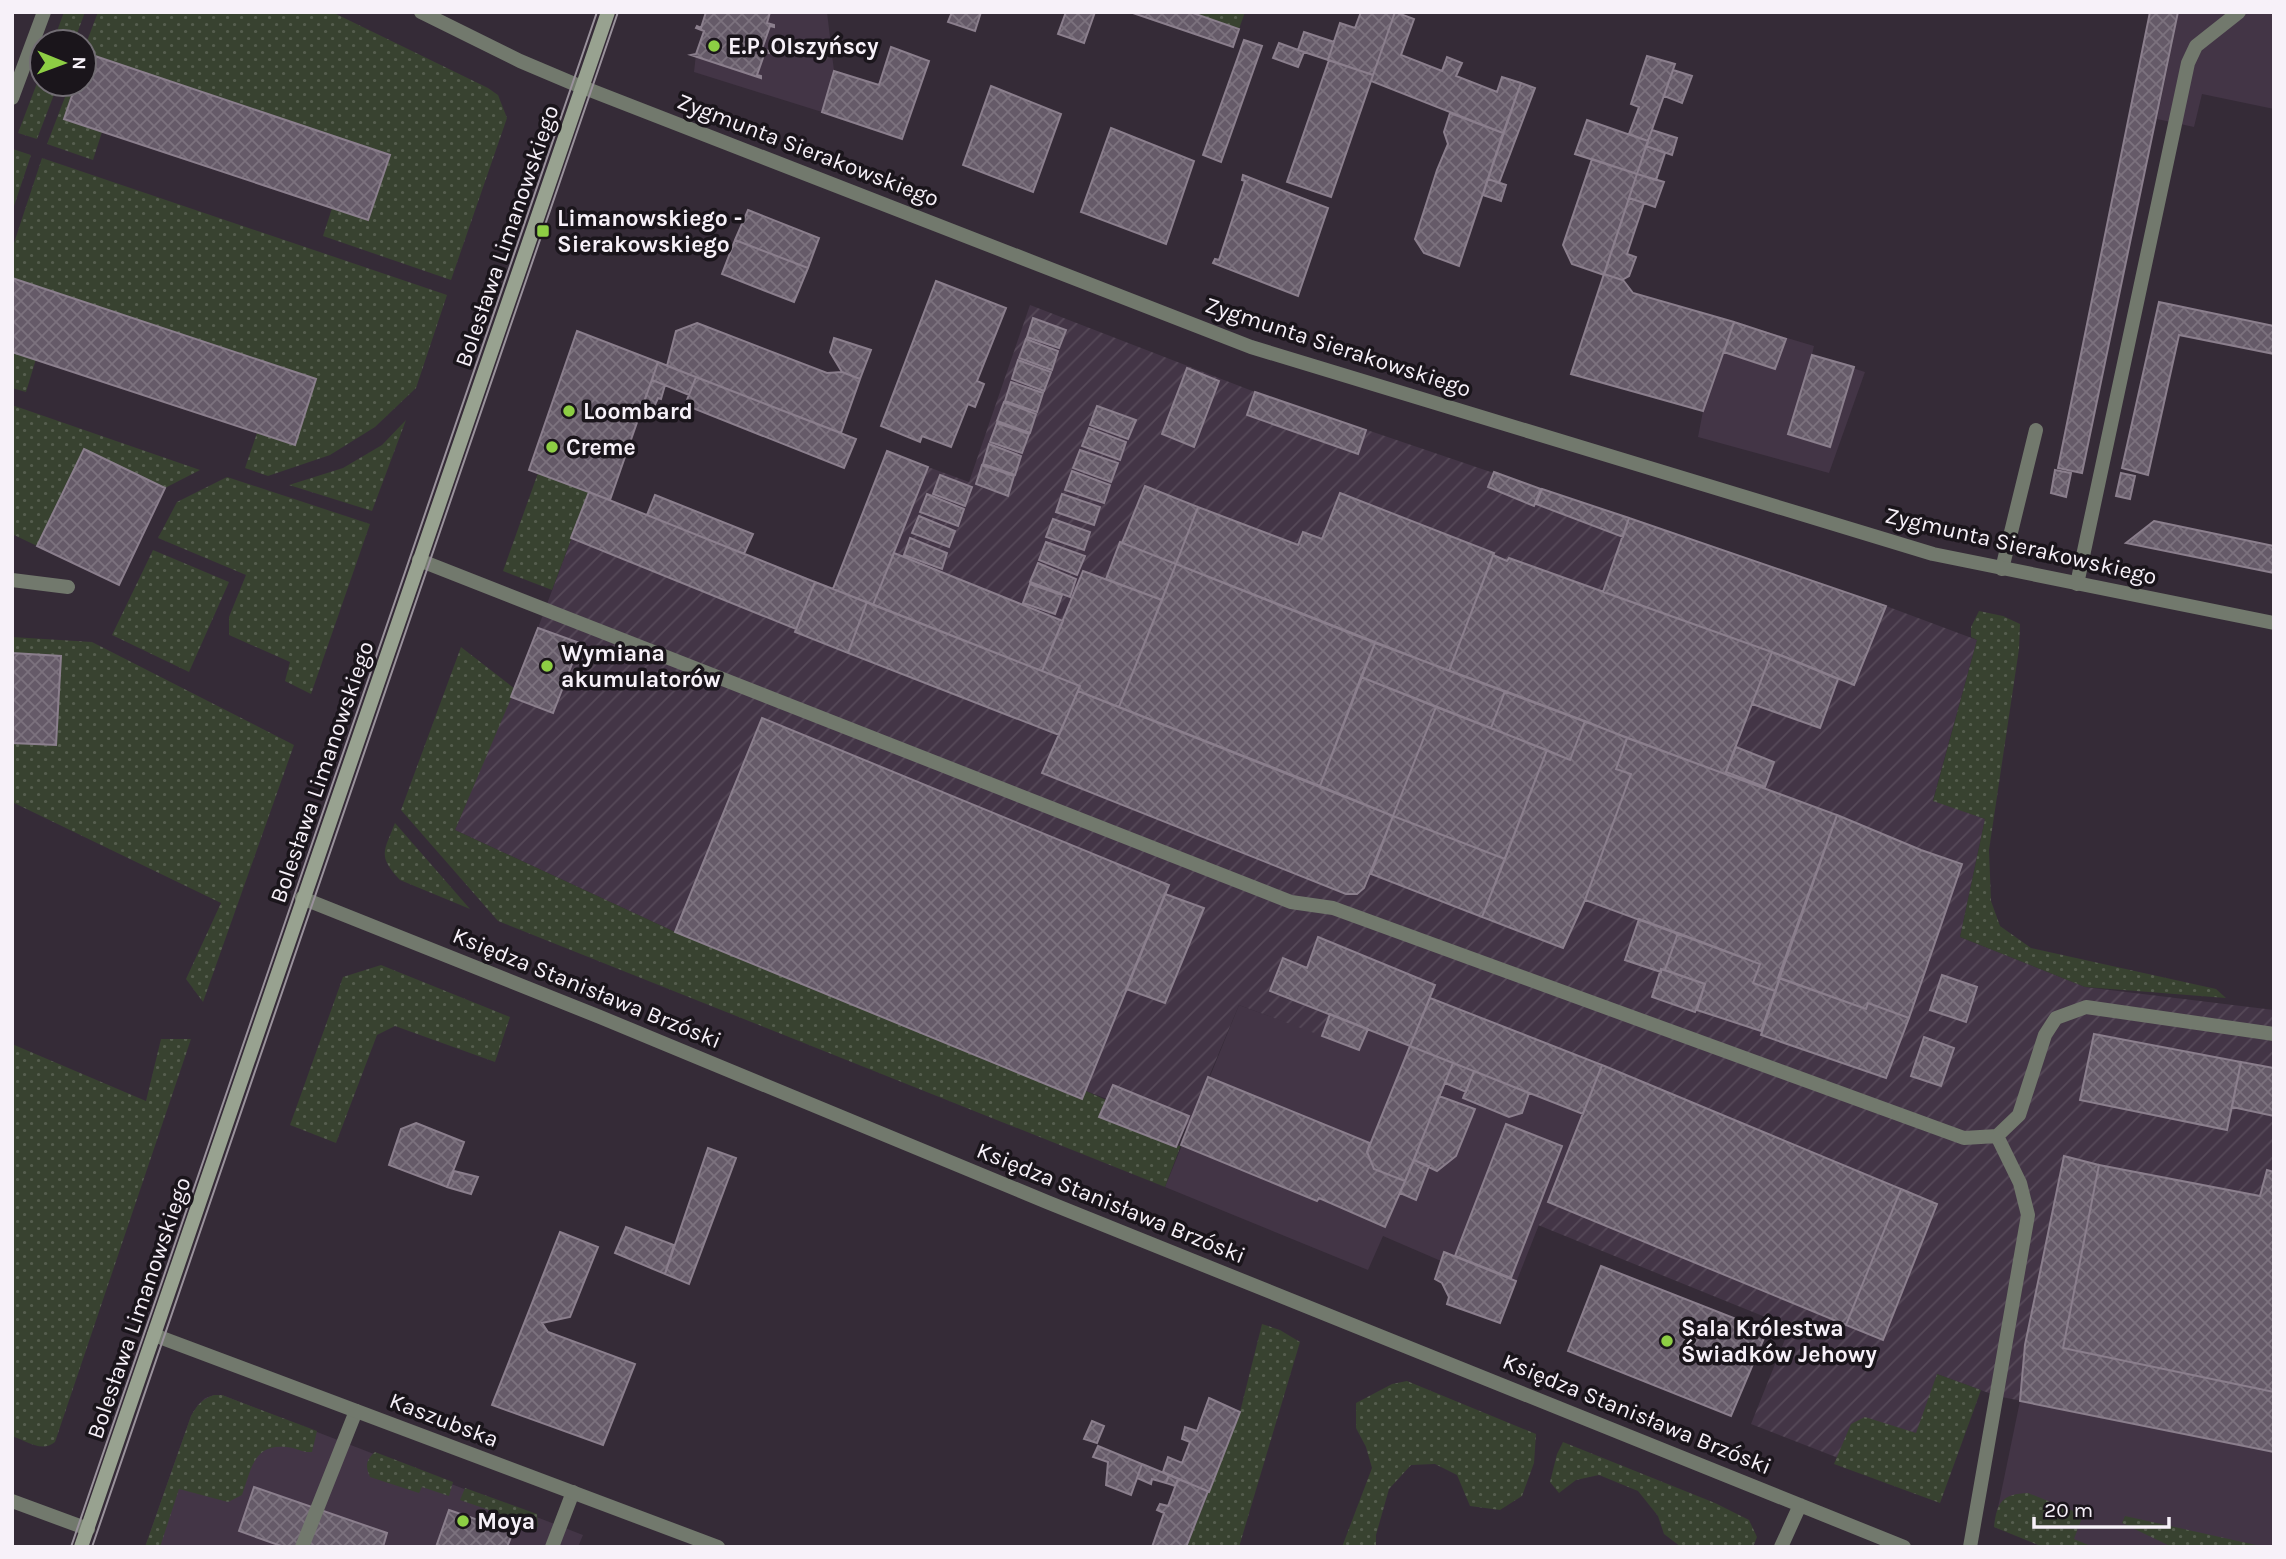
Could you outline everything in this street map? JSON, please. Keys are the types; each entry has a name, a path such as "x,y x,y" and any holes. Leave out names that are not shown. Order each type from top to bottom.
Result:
{"street":[{"path":"12,98 44,12"},
{"name":"Zygmunta Sierakowskiego","path":"421,12 520,61 582,87 1251,347 1933,554 2274,624"},
{"name":"Bolesława Limanowskiego","path":"81,1547 608,12"},
{"path":"2077,584 2188,63 2196,46 2239,12"},
{"path":"2002,569 2036,430"},
{"path":"419,560 1291,902 1332,908 1964,1138 1997,1136 2020,1115 2045,1035 2056,1018 2086,1007 2274,1034"},
{"path":"12,580 68,587"},
{"name":"Księdza Stanisława Brzóski","path":"302,898 600,1017 1059,1207 1904,1547"},
{"path":"1970,1547 2028,1215 2020,1183 1997,1136"},
{"name":"Kaszubska","path":"154,1335 719,1547"},
{"path":"302,1547 356,1411"},
{"path":"552,1547 573,1492"},
{"path":"12,1501 88,1529"},
{"path":"1781,1547 1800,1505"}],"shaded area":[{"path":"710,12 827,12 834,71 822,112 694,72 696,54"},
{"path":"2179,12 2274,12 2274,109 2202,94 2194,127 2157,119"},
{"path":"1030,305 1255,392 1886,606 1977,640 1933,800 1985,819 1960,937 2085,987 2274,1010 2274,1452 1997,1396 1937,1374 1905,1484 1751,1424 1790,1327 1538,1225 1583,1114 1330,1014 1322,1036 1239,1005 1187,1129 1086,1091 1082,1099 675,932 455,830 538,628 589,492 873,604 928,467 969,482"},
{"path":"1734,322 1814,346 1812,355 1865,372 1829,473 1698,437 1703,411"},
{"path":"1239,1005 1322,1035 1330,1014 1583,1114 1500,1323 1447,1304 1449,1297 1442,1283 1435,1279 1441,1261 1383,1236 1368,1270 1165,1187"},
{"path":"222,1395 583,1535 578,1547 145,1547 191,1416 205,1398"},
{"path":"2020,1401 2274,1452 2274,1547 2047,1547 1994,1527"}],"green space":[{"path":"64,12 85,12 79,28 58,28"},
{"path":"98,12 332,12 498,95 507,118 451,280 323,236 332,208 368,220 390,154 98,58 98,28 92,28"},
{"path":"1190,12 1245,12 1239,29"},
{"path":"31,98 53,98 37,139 18,133"},
{"path":"65,98 71,98 64,119 102,132 93,160 47,144"},
{"path":"13,149 31,155 12,212 12,153"},
{"path":"42,158 447,295 416,388 375,427 330,455 268,476 245,468 257,433 316,379 12,278 12,249"},
{"path":"12,352 36,359 26,392 12,388"},
{"path":"12,405 200,470 165,488 84,449 37,546 12,534"},
{"path":"406,420 372,511 289,485 343,468 382,445"},
{"path":"538,473 589,492 552,590 503,571"},
{"path":"227,477 370,524 311,694 285,681 290,662 229,635 229,617 246,575 158,538 177,502"},
{"path":"153,550 229,582 189,672 112,635"},
{"path":"1979,611 2003,616 2020,624 2019,649 1989,850 1991,901 2000,926 2031,948 2216,989 2226,998 2085,987 1960,937 1985,819 1933,801 1977,640 1971,637 1971,627"},
{"path":"12,637 92,642 294,745 203,1002 186,979 221,903 12,802 12,743 56,745 61,657 12,653"},
{"path":"461,647 515,689 455,830 675,932 1082,1099 1086,1091 1106,1100 1099,1117 1176,1147 1181,1145 1165,1187 498,921 401,810"},
{"path":"395,823 470,909 400,880 393,872 385,859 385,853"},
{"path":"381,965 510,1017 495,1062 395,1026 377,1035 336,1143 290,1125 343,977"},
{"path":"161,1039 191,1039 55,1442 45,1446 34,1445 12,1436 12,1044 146,1101"},
{"path":"1262,1324 1280,1330 1300,1342 1239,1547 1187,1547 1240,1412"},
{"path":"1937,1374 1981,1390 1940,1503 1834,1464 1851,1424 1865,1417 1916,1433"},
{"path":"1407,1381 1536,1434 1534,1463 1522,1496 1500,1510 1470,1506 1457,1475 1435,1464 1411,1465 1389,1489 1376,1535 1376,1547 1342,1547 1372,1468 1366,1447 1356,1428 1356,1403 1392,1384"},
{"path":"214,1395 222,1395 317,1431 312,1452 285,1447 266,1450 251,1468 242,1495 228,1502 179,1489 160,1547 145,1547 191,1416 200,1403"},
{"path":"1563,1442 1715,1503 1749,1520 1757,1537 1753,1547 1681,1547 1664,1534 1658,1516 1638,1491 1599,1475 1576,1480 1559,1493 1550,1482"},
{"path":"375,1452 453,1482 449,1496 422,1487 419,1493 370,1477 367,1463"},
{"path":"465,1488 537,1514 538,1527 460,1500"},
{"path":"2028,1493 2083,1515 2074,1539 2093,1547 2043,1547 1994,1527 2002,1501 2012,1495"},
{"path":"2125,1516 2265,1547 2172,1547 2122,1523"}],"building":[{"path":"706,12 770,12 767,23 774,27 770,26 762,49 769,53 765,52 757,75 761,78 691,55 696,54 704,31 696,28 701,28"},
{"path":"952,12 981,12 975,31 948,22"},
{"path":"1066,12 1095,12 1084,43 1058,34"},
{"path":"1130,12 1190,12 1239,29 1233,47"},
{"path":"1361,12 1395,12 1373,75 1328,60 1340,23 1355,28"},
{"path":"1395,12 1414,19 1401,55 1442,71 1447,57 1462,63 1456,76 1497,92 1502,77 1521,83 1503,133 1371,81"},
{"path":"2150,12 2178,12 2082,473 2058,468"},
{"path":"1304,32 1334,42 1328,60 1298,50"},
{"path":"1244,40 1262,46 1221,162 1203,155"},
{"path":"1279,43 1304,52 1298,67 1273,58"},
{"path":"891,47 929,61 902,139 822,112 834,71 879,85"},
{"path":"1647,56 1675,64 1648,141 1629,134 1639,107 1631,104"},
{"path":"98,57 390,155 368,220 64,119 71,98 98,98"},
{"path":"1329,60 1373,75 1331,197 1287,182"},
{"path":"1673,70 1692,76 1682,103 1664,96"},
{"path":"1521,83 1535,88 1499,183 1488,179"},
{"path":"991,86 1061,114 1033,192 963,165"},
{"path":"1450,113 1503,133 1459,266 1424,253 1415,239 1448,144 1444,132"},
{"path":"1587,120 1648,141 1637,174 1575,154"},
{"path":"1111,128 1194,161 1166,244 1081,212"},
{"path":"1652,130 1677,138 1672,155 1646,146"},
{"path":"1646,146 1665,153 1656,180 1637,174"},
{"path":"1592,159 1637,174 1604,275 1572,264 1563,245"},
{"path":"1637,174 1664,182 1655,207 1629,198"},
{"path":"1243,175 1328,208 1298,296 1213,263 1215,259 1219,260 1245,181 1242,180"},
{"path":"1488,179 1506,185 1501,201 1483,195"},
{"path":"1629,198 1644,203 1627,254 1636,257 1629,276 1622,280 1604,274"},
{"path":"748,210 819,238 808,268 735,240"},
{"path":"735,240 808,268 794,302 722,274"},
{"path":"1604,274 1623,280 1633,293 1734,322 1703,411 1571,374"},
{"path":"12,278 316,379 295,445 12,352"},
{"path":"936,281 1006,308 977,381 984,384 975,407 968,404 951,447 922,436 920,442 881,426"},
{"path":"2159,302 2274,326 2274,354 2179,335 2148,475 2122,468"},
{"path":"1033,318 1066,330 1059,348 1027,337"},
{"path":"1734,322 1786,339 1775,369 1724,352"},
{"path":"697,323 827,373 842,372 860,379 841,433 667,366 676,331"},
{"path":"577,331 658,362 610,500 529,470"},
{"path":"834,338 871,350 860,379 842,372 830,352"},
{"path":"1026,339 1058,351 1052,370 1019,358"},
{"path":"1812,355 1854,367 1830,447 1788,434"},
{"path":"1018,360 1051,372 1044,391 1012,379"},
{"path":"658,362 696,377 689,395 652,380"},
{"path":"1187,368 1219,381 1194,447 1162,434"},
{"path":"696,377 856,439 844,468 685,405"},
{"path":"652,380 665,385 661,399 658,398 654,407 643,404"},
{"path":"1011,382 1043,393 1037,412 1005,401"},
{"path":"1255,392 1366,430 1358,454 1247,415"},
{"path":"1004,402 1036,414 1030,433 997,421"},
{"path":"1097,406 1136,420 1128,439 1090,425"},
{"path":"997,423 1029,434 1022,453 990,442"},
{"path":"1089,428 1126,442 1120,460 1082,446"},
{"path":"989,444 1021,456 1015,475 983,464"},
{"path":"84,449 165,488 119,585 37,546"},
{"path":"1080,450 1118,463 1111,482 1073,468"},
{"path":"887,451 928,467 873,605 833,589"},
{"path":"982,465 1014,476 1008,496 976,484"},
{"path":"2055,470 2071,473 2066,497 2051,493"},
{"path":"1072,471 1110,485 1104,503 1065,490"},
{"path":"1494,472 1541,489 1534,506 1488,487"},
{"path":"2121,473 2135,476 2130,499 2116,496"},
{"path":"940,475 972,487 965,506 933,494"},
{"path":"1145,486 1198,507 1176,564 1122,543"},
{"path":"1542,489 1629,518 1623,537 1536,504"},
{"path":"589,492 815,582 796,629 571,538"},
{"path":"1340,493 1494,553 1449,671 1176,564 1198,507 1298,545 1303,532 1322,539"},
{"path":"927,494 964,509 958,526 920,512"},
{"path":"1062,494 1100,507 1094,525 1056,512"},
{"path":"655,495 753,534 744,554 647,515"},
{"path":"919,516 955,531 949,547 912,533"},
{"path":"1629,518 1886,606 1854,685 1783,656 1603,592"},
{"path":"1053,519 1090,532 1084,550 1046,537"},
{"path":"2154,521 2274,546 2274,573 2126,543"},
{"path":"910,538 947,553 942,569 904,555"},
{"path":"1046,542 1085,556 1077,575 1039,560"},
{"path":"1120,542 1176,564 1162,600 1106,579"},
{"path":"894,553 1063,621 1042,671 873,605"},
{"path":"1493,555 1507,561 1509,558 1772,652 1725,774 1449,671"},
{"path":"1038,563 1076,579 1070,597 1030,582"},
{"path":"1176,564 1375,643 1320,786 1119,707"},
{"path":"1083,571 1162,600 1119,707 1078,691 1080,686 1042,671"},
{"path":"815,582 867,602 848,653 795,632"},
{"path":"1030,584 1062,595 1055,614 1023,603"},
{"path":"867,602 1080,686 1059,735 848,653"},
{"name":"Wymiana akumulatorów","path":"538,628 580,643 553,713 511,697"},
{"path":"1375,643 1505,691 1491,728 1361,677"},
{"path":"1772,652 1838,679 1820,728 1752,704"},
{"path":"12,653 61,656 56,745 12,743"},
{"path":"1361,677 1436,707 1393,816 1320,786"},
{"path":"1078,691 1393,816 1364,888 1357,894 1346,894 1042,773"},
{"path":"1505,691 1585,721 1570,760 1491,728"},
{"path":"1436,707 1547,750 1505,859 1393,816"},
{"path":"762,718 1169,885 1082,1099 675,932"},
{"path":"1585,721 1627,738 1616,769 1631,774 1585,900 1563,948 1482,917 1547,750 1570,760"},
{"path":"1627,738 1837,815 1775,991 1753,983 1760,964 1585,900 1631,774 1616,769"},
{"path":"1736,747 1774,762 1765,787 1726,772"},
{"path":"1837,815 1962,864 1909,1018 1868,1003 1866,1009 1778,978"},
{"path":"1393,816 1505,859 1482,917 1371,874"},
{"path":"1165,894 1204,908 1165,1003 1126,989"},
{"path":"1639,919 1678,933 1665,970 1661,969 1661,972 1625,960"},
{"path":"1678,933 1760,964 1753,983 1775,991 1761,1031 1697,1010 1705,984 1665,970"},
{"path":"1318,937 1435,985 1410,1046 1270,991 1283,958 1307,968"},
{"path":"1661,969 1705,984 1695,1012 1652,997"},
{"path":"1942,975 1977,987 1966,1022 1930,1010"},
{"path":"1780,978 1866,1009 1868,1003 1909,1018 1886,1078 1761,1035"},
{"path":"1430,998 1602,1065 1583,1114 1410,1046"},
{"path":"1330,1014 1368,1029 1359,1050 1322,1036"},
{"path":"2094,1034 2241,1062 2227,1130 2080,1100"},
{"path":"1924,1037 1954,1048 1941,1086 1911,1076"},
{"path":"1410,1046 1453,1063 1405,1181 1374,1169 1367,1152"},
{"path":"2241,1062 2274,1068 2274,1116 2232,1107"},
{"path":"1453,1063 1474,1071 1466,1092 1445,1083"},
{"path":"1602,1065 1901,1189 1846,1325 1548,1202"},
{"path":"1474,1071 1529,1093 1522,1113 1509,1117 1463,1098"},
{"path":"1208,1077 1370,1143 1367,1152 1374,1169 1405,1181 1385,1227 1319,1198 1317,1201 1181,1145"},
{"path":"1113,1085 1189,1116 1176,1147 1099,1117"},
{"path":"1439,1096 1475,1109 1456,1156 1437,1171 1414,1160"},
{"path":"416,1123 464,1142 447,1187 389,1165 401,1129"},
{"path":"1506,1124 1562,1146 1511,1278 1455,1256"},
{"path":"708,1148 736,1158 689,1284 665,1274"},
{"path":"2064,1156 2099,1165 2063,1348 2274,1392 2274,1452 2020,1401 2025,1345"},
{"path":"1414,1160 1429,1166 1416,1200 1400,1193"},
{"path":"2099,1165 2260,1196 2267,1170 2274,1172 2274,1392 2063,1348"},
{"path":"454,1171 478,1177 471,1194 447,1187"},
{"path":"1901,1189 1937,1204 1883,1340 1846,1325"},
{"path":"626,1227 674,1245 665,1274 615,1253"},
{"path":"560,1232 598,1247 570,1317 542,1323 548,1332 635,1364 603,1445 492,1405"},
{"path":"1444,1252 1516,1281 1500,1323 1447,1304 1449,1297 1442,1283 1435,1279"},
{"name":"Sala Królestwa Świadków Jehowy","path":"1601,1266 1767,1331 1731,1416 1568,1351"},
{"path":"1209,1398 1240,1412 1209,1492 1163,1472 1168,1457 1182,1463 1190,1442 1182,1439 1185,1427 1197,1431"},
{"path":"1092,1421 1104,1426 1097,1443 1084,1439"},
{"path":"1098,1446 1142,1464 1131,1495 1106,1485 1108,1462 1093,1457"},
{"path":"1142,1464 1169,1475 1166,1483 1152,1479 1151,1484 1137,1478"},
{"path":"1169,1475 1178,1479 1175,1486 1166,1483"},
{"path":"1178,1479 1208,1491 1186,1547 1152,1547 1164,1513 1157,1510 1160,1504 1168,1506"},
{"path":"254,1487 387,1533 383,1547 284,1547 239,1531"},
{"name":"Moya","path":"449,1510 513,1532 507,1547 436,1547"}],"tram line":[{"path":"71,1547 597,12"},
{"path":"92,1547 618,12"}],"place":[{"name":"E.P. Olszyńscy","path":"714,46"},
{"name":"Limanowskiego - Sierakowskiego","path":"543,231"},
{"name":"Loombard","path":"569,411"},
{"name":"Creme","path":"552,447"},
{"name":"Wymiana akumulatorów","path":"547,666"},
{"name":"Sala Królestwa Świadków Jehowy","path":"1667,1341"},
{"name":"Moya","path":"463,1521"}]}
